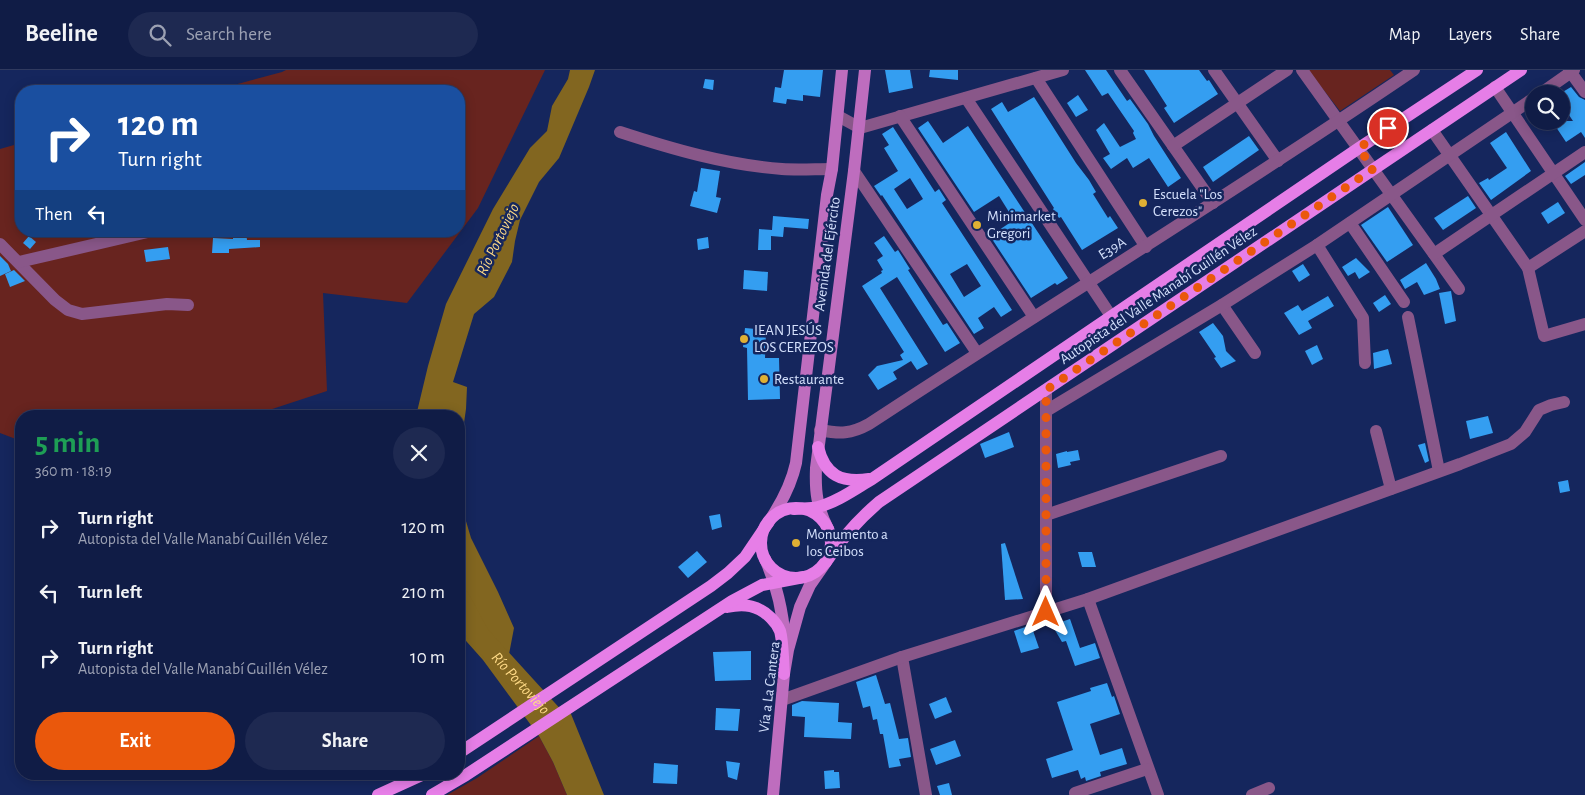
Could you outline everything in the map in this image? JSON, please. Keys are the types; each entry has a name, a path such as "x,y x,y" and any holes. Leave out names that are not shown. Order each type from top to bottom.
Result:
{"main road":[{"name":"Avenida del Ejército","path":"768,523 783,502 796,463 842,70"},
{"name":"Avenida del Ejército","path":"828,530 818,507 815,482 820,430 860,128 865,70"},
{"name":"Autopista del Valle Manabí Guillén Vélez","path":"794,508 818,507 840,498 872,479 1477,70"},
{"name":"Autopista del Valle Manabí Guillén Vélez","path":"826,562 853,526 879,502 1521,70"},
{"path":"818,447 824,463 837,476 853,481 872,479"},
{"path":"465,749 694,598 728,573 745,557 768,523 779,513 794,508 802,509 818,516 828,530 831,540 830,552 826,562 820,569 804,577 762,585 746,593 465,774"},
{"path":"768,523 764,531 762,550 774,582 782,614 784,674"},
{"path":"765,559 781,574 796,578 804,577"},
{"name":"Vía a La Cantera","path":"773,795 784,674 792,636 800,607 810,585 826,562"},
{"path":"713,613 737,605 748,605 758,608 767,614 780,631 784,674"},
{"path":"378,795 411,780"},
{"path":"432,795 455,780"}],"street":[{"path":"838,116 860,128 1063,70"},
{"path":"1120,70 1213,203"},
{"path":"1214,70 1278,161"},
{"path":"1174,146 1287,70"},
{"path":"1302,70 1459,289"},
{"name":"E39A","path":"820,430 845,433 858,430 1146,247 1339,121 1399,74 1414,70"},
{"path":"1552,85 1571,71 1585,92"},
{"path":"1036,78 1146,247"},
{"path":"1495,87 1585,220"},
{"path":"966,98 1111,316"},
{"path":"1046,411 1222,306 1317,245 1525,104"},
{"path":"900,116 1034,317"},
{"path":"1432,130 1528,268 1544,336 1585,324"},
{"path":"620,132 667,148 728,161 782,169 832,168"},
{"path":"1434,254 1585,152"},
{"path":"854,171 977,353"},
{"path":"1350,223 1404,302"},
{"path":"1528,268 1585,231"},
{"path":"18,262 126,237"},
{"path":"0,244 55,300 68,310 82,314 167,304 188,305"},
{"path":"1317,245 1363,318 1366,363"},
{"path":"1222,306 1255,353"},
{"path":"1408,317 1439,471"},
{"path":"1046,390 1046,612"},
{"path":"782,700 902,658 1088,599 1511,444 1525,432 1539,410 1564,402"},
{"path":"1376,431 1391,489"},
{"path":"1046,515 1221,456"},
{"path":"1088,599 1147,769 1158,795"},
{"path":"902,658 926,795"},
{"path":"1075,793 1147,769"},
{"path":"1252,795 1269,788"}],"shaded area":[{"path":"286,70 545,70 478,208 465,225 465,85 234,85"},
{"path":"1308,70 1390,70 1394,75 1340,111"},
{"path":"15,145 15,237 456,237 407,303 323,293 327,391 269,410 15,410 15,439 0,433 0,149"},
{"path":"539,736 553,762 567,795 447,795 477,778"}],"water":[{"path":"570,70 595,70 559,158 539,182 520,220 512,262 494,297 474,314 453,382 467,387 465,416 465,410 417,410 446,304 493,209 530,148 547,131 552,106 568,79"},
{"path":"465,518 471,538 514,628 506,670 523,692 571,714 604,795 567,795 553,762 539,736 483,660 465,640"}],"building":[{"path":"784,70 823,70 820,97 803,95 803,101 787,99 786,104 773,102 775,87 781,88"},
{"path":"885,70 910,70 913,88 889,93"},
{"path":"930,70 958,70 958,80 929,77"},
{"path":"1085,70 1106,70 1127,101 1130,99 1148,124 1181,178 1168,187 1149,158 1133,168 1127,158 1111,169 1103,158 1110,154 1096,130 1104,123 1120,147 1136,139 1134,131 1108,93 1102,96"},
{"path":"1144,70 1199,70 1207,81 1209,80 1218,94 1174,123 1164,108 1167,106"},
{"path":"705,79 714,80 713,90 703,88"},
{"path":"1570,88 1579,97 1585,100 1585,138 1581,132 1566,142 1558,130 1570,130 1570,121 1573,121 1570,116"},
{"path":"1078,95 1088,110 1076,117 1067,103"},
{"path":"1034,97 1089,180 1096,192 1093,194 1108,218 1110,216 1118,228 1082,250 1061,217 1059,218 1053,209 991,109 1002,102 1008,112"},
{"path":"928,121 943,143 968,126 1068,278 1057,285 1055,283 1031,298 990,236 1014,220 999,196 974,212 918,128"},
{"path":"893,127 935,192 939,189 946,200 942,203 1012,310 1001,317 994,307 978,318 984,328 974,334 882,195 874,186 898,171 884,148 889,145 882,134","holes":["910,178 923,199 907,209 894,189","967,264 981,286 964,297 950,274"]},
{"path":"1506,132 1531,171 1491,200 1479,183 1488,178 1489,180 1507,168 1490,143"},
{"path":"1249,136 1259,150 1213,182 1203,167"},
{"path":"1585,162 1585,175 1571,184 1565,176"},
{"path":"701,168 720,171 716,197 721,198 717,213 690,206 694,191 697,192"},
{"path":"1468,196 1476,208 1443,230 1434,218"},
{"path":"1558,202 1565,213 1548,224 1541,213"},
{"path":"1388,207 1413,245 1387,262 1361,225"},
{"path":"773,216 809,219 808,229 784,227 783,237 771,236 771,250 758,250 759,229 772,230"},
{"path":"884,236 895,252 898,250 910,269 908,270 943,325 947,323 960,343 945,352 897,277 880,288 928,364 917,370 911,361 893,372 897,379 878,390 868,375 877,366 903,360 900,355 904,352 862,286 882,273 881,271 883,270 877,260 883,256 874,243"},
{"path":"28,237 36,242 30,249 23,243"},
{"path":"233,237 247,237 247,240 260,240 260,247 229,249 229,253 212,253 213,238 233,239"},
{"path":"708,237 709,248 698,250 697,239"},
{"path":"168,247 170,259 146,262 144,250"},
{"path":"0,256 8,264 11,271 0,276"},
{"path":"1356,258 1370,272 1359,279 1355,272 1348,276 1342,267"},
{"path":"1426,263 1440,289 1424,295 1417,282 1405,289 1400,280"},
{"path":"1303,264 1310,275 1299,282 1292,271"},
{"path":"14,270 25,281 10,287 5,274"},
{"path":"744,270 768,272 767,291 743,289"},
{"path":"1451,291 1456,321 1445,324 1439,293"},
{"path":"1385,295 1391,304 1379,312 1373,303"},
{"path":"1328,296 1334,306 1308,321 1312,328 1299,335 1284,313 1298,305 1302,311"},
{"path":"1213,323 1223,336 1226,351 1236,361 1221,368 1199,332"},
{"name":"Restaurante","path":"745,328 766,330 765,358 779,358 780,399 748,400 747,348 743,347"},
{"path":"1317,345 1323,359 1312,365 1305,351"},
{"path":"1388,349 1392,364 1374,369 1373,353"},
{"path":"1488,416 1493,433 1470,439 1466,421"},
{"path":"1009,432 1014,447 985,458 980,444"},
{"path":"1425,443 1429,461 1425,463 1418,445"},
{"path":"1078,450 1080,460 1070,462 1071,465 1058,468 1056,454"},
{"path":"1568,480 1570,491 1560,493 1558,482"},
{"path":"720,514 722,527 712,530 709,516"},
{"path":"1005,543 1023,599 1005,600 1001,544"},
{"path":"697,551 707,562 688,578 678,567"},
{"path":"1078,552 1092,552 1096,567 1082,567"},
{"path":"1070,619 1080,648 1095,643 1100,658 1075,666 1066,641 1062,642 1052,625"},
{"path":"1031,625 1039,648 1021,653 1014,631"},
{"path":"751,651 751,680 715,681 713,652"},
{"path":"876,675 885,704 890,703 899,739 908,738 911,757 899,759 901,766 889,768 883,734 880,734 877,719 873,720 870,706 863,708 856,682"},
{"path":"1107,683 1120,714 1090,724 1100,755 1122,748 1127,764 1100,772 1101,776 1086,781 1085,777 1081,779 1078,770 1052,778 1046,759 1073,750 1057,702 1091,691 1090,688"},
{"path":"946,697 952,712 935,719 929,704"},
{"path":"802,701 839,703 838,722 852,723 851,739 804,737 805,717 792,716 792,705"},
{"path":"716,708 740,709 738,731 715,730"},
{"path":"955,740 961,756 936,765 930,749"},
{"path":"726,761 740,763 737,780 728,777"},
{"path":"654,763 678,765 677,784 653,783"},
{"path":"834,770 834,772 839,772 840,788 825,789 824,771"},
{"path":"949,783 952,795 940,795 937,786"}],"waterway":[{"name":"Río Portoviejo","path":"465,610 479,636 553,719"}],"place":[{"name":"Escuela \"Los Cerezos\"","path":"1143,203"},
{"name":"Minimarket Gregori","path":"977,225"},
{"name":"IEAN JESÚS LOS CEREZOS","path":"744,339"},
{"name":"Restaurante","path":"764,379"},
{"name":"Monumento a los Ceibos","path":"796,543"}],"route":[{"path":"1046,612 1046,390 1373,169 1359,148 1388,128"}]}
